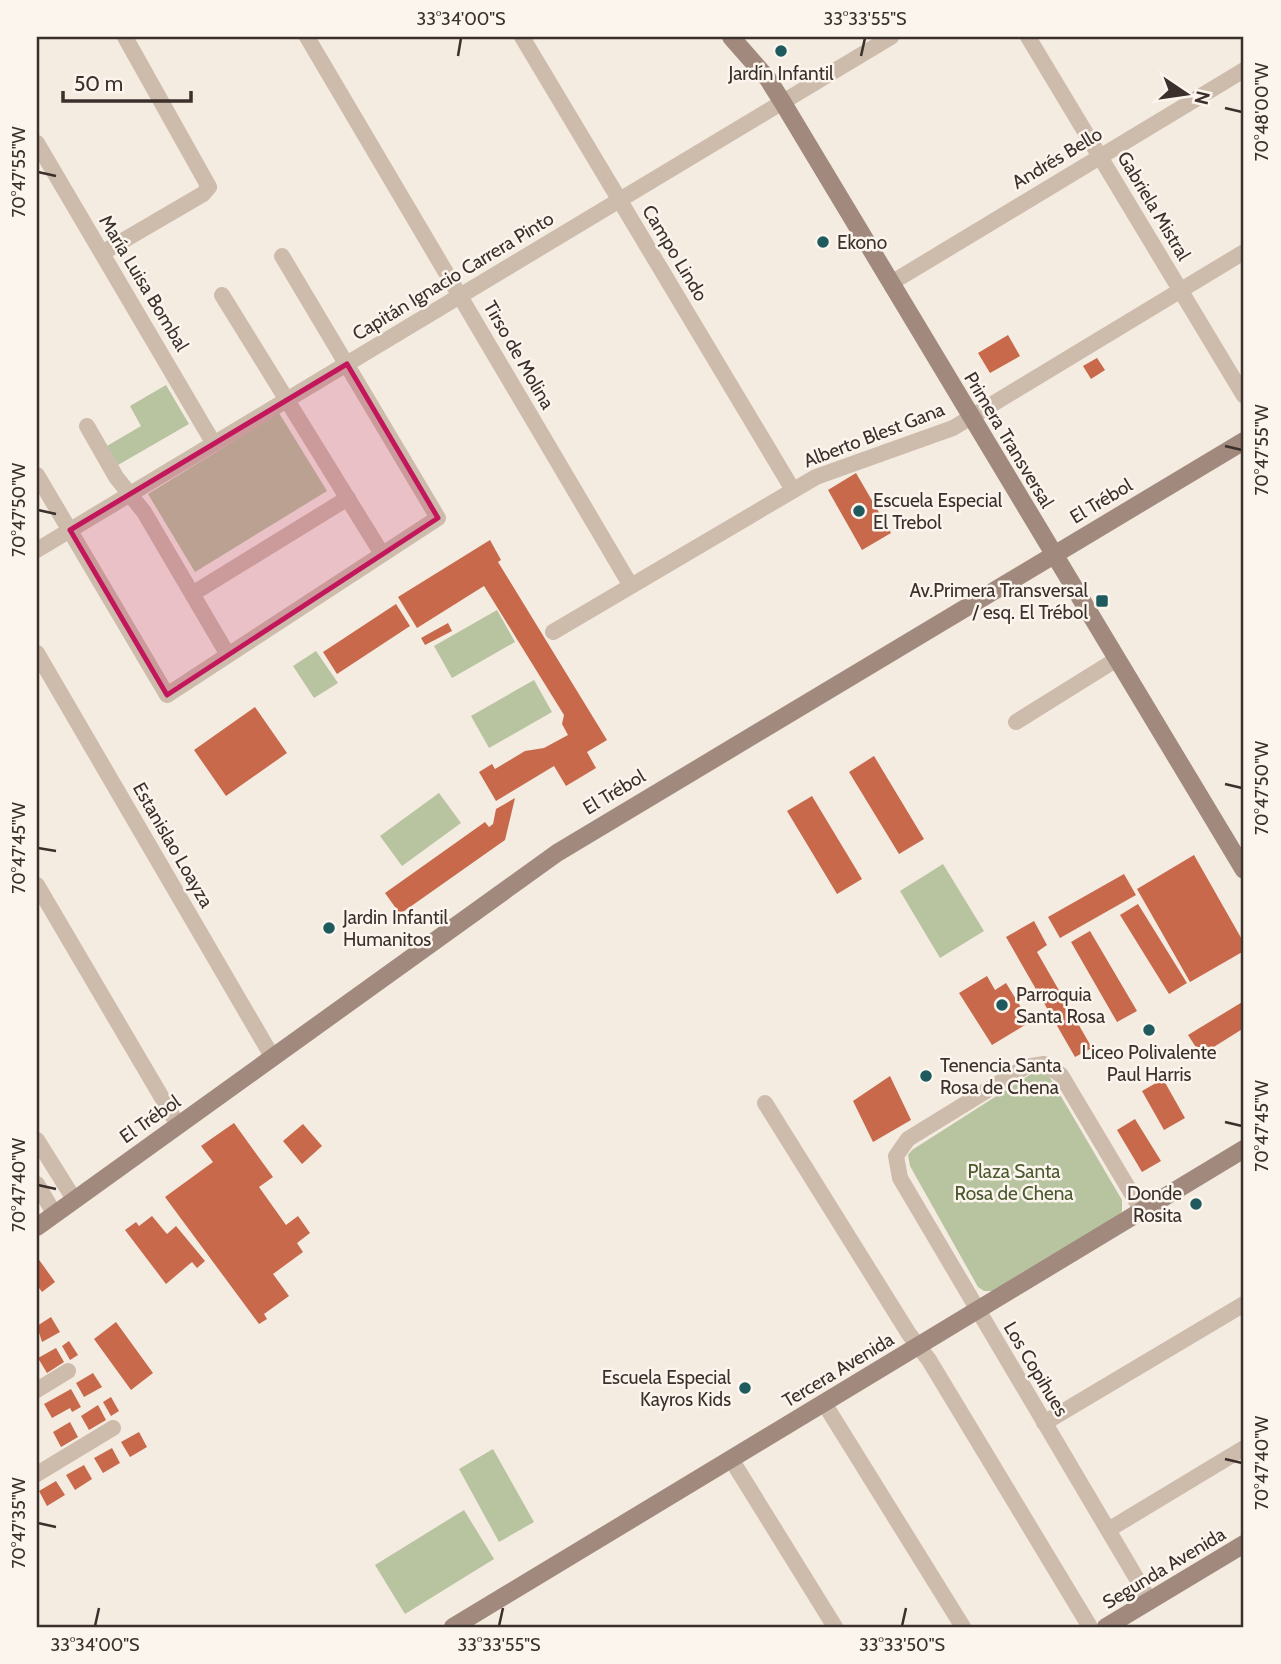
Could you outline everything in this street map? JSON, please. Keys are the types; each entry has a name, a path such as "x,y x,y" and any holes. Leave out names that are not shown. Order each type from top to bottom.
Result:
{"main road":[{"name":"Primera Transversal","path":"731,37 768,79 783,103 1244,870"},
{"name":"El Trébol","path":"37,1227 579,839 1244,440"},
{"name":"Tercera Avenida","path":"453,1627 1244,1149"},
{"name":"Segunda Avenida","path":"1106,1627 1244,1544"}],"street":[{"path":"102,253 203,194 209,187 125,37"},
{"name":"Tirso de Molina","path":"307,37 631,586"},
{"name":"Campo Lindo","path":"522,37 793,490"},
{"name":"Capitán Ignacio Carrera Pinto","path":"37,550 783,103 864,44 891,37"},
{"name":"Gabriela Mistral","path":"1028,37 1244,396"},
{"name":"Andrés Bello","path":"891,283 1244,70"},
{"name":"María Luisa Bombal","path":"37,143 214,444"},
{"name":"Alberto Blest Gana","path":"553,632 829,471 925,440 971,418 1244,251"},
{"path":"37,475 167,695 438,518 282,256"},
{"path":"222,295 382,554"},
{"path":"87,426 144,512 228,655"},
{"path":"192,594 348,498"},
{"name":"Estanislao Loayza","path":"37,653 273,1058"},
{"path":"1016,722 1117,659"},
{"path":"37,885 178,1125"},
{"name":"Los Copihues","path":"1142,1211 1061,1075 1044,1063 1025,1067 908,1139 896,1156 897,1171 1150,1601"},
{"path":"765,1103 1090,1627"},
{"path":"37,1140 74,1199"},
{"path":"37,1184 54,1213"},
{"path":"1044,1423 1244,1304"},
{"path":"37,1390 68,1371"},
{"path":"824,1403 963,1627"},
{"path":"39,1466 113,1428"},
{"path":"1108,1530 1244,1448"},
{"path":"731,1459 835,1627"}],"highlighted area":[{"path":"347,364 438,518 167,695 70,530"}],"green space":[{"path":"166,385 189,424 118,465 107,446 141,426 130,406"},
{"path":"279,413 327,491 195,572 148,494"},
{"path":"497,610 515,642 452,678 434,646"},
{"path":"316,651 338,683 314,698 293,666"},
{"path":"534,680 552,712 489,748 471,716"},
{"path":"439,793 461,823 402,866 380,836"},
{"path":"943,864 984,931 940,958 900,891"},
{"name":"Plaza Santa Rosa de Chena","path":"1042,1072 1049,1076 1122,1200 1122,1211 1118,1217 994,1291 984,1291 978,1287 910,1166 908,1155 1031,1074"},
{"path":"493,1449 534,1522 499,1542 459,1469"},
{"path":"464,1510 494,1559 405,1614 375,1565"}],"building":[{"path":"1008,335 1020,356 990,373 978,353"},
{"path":"1097,358 1105,370 1091,379 1083,366"},
{"name":"Escuela Especial El Trebol","path":"856,473 891,533 862,550 828,490"},
{"path":"490,540 501,560 498,562 607,740 587,752 596,768 566,786 554,766 496,801 479,772 492,764 495,769 525,751 544,748 568,735 562,724 564,715 484,586 417,628 398,597"},
{"path":"396,604 410,626 337,674 323,652"},
{"path":"448,623 452,631 425,645 421,638"},
{"path":"255,707 287,753 226,796 194,750"},
{"path":"874,756 924,839 899,854 849,772"},
{"path":"812,796 862,879 837,894 787,811"},
{"path":"515,798 505,840 400,914 385,893 485,822 489,827 493,824 496,809"},
{"path":"1194,855 1244,943 1244,951 1190,982 1137,889"},
{"path":"1124,874 1136,895 1060,938 1048,917"},
{"path":"1138,904 1187,983 1169,994 1120,915"},
{"path":"1034,921 1047,945 1037,952 1092,1048 1075,1057 1006,937"},
{"path":"1090,931 1137,1011 1117,1022 1071,942"},
{"path":"987,976 995,990 1006,983 1030,1022 992,1045 959,993"},
{"path":"1244,1001 1244,1028 1201,1055 1188,1035"},
{"path":"890,1076 911,1120 873,1142 853,1101"},
{"path":"1163,1079 1185,1118 1164,1130 1142,1091"},
{"path":"1135,1119 1161,1161 1142,1172 1117,1130"},
{"path":"234,1123 273,1177 259,1187 286,1225 298,1216 310,1233 297,1243 303,1252 273,1274 289,1296 264,1314 267,1319 259,1324 165,1197 213,1162 201,1146"},
{"path":"303,1124 322,1146 302,1164 283,1141"},
{"path":"152,1216 167,1234 176,1226 205,1261 197,1268 192,1262 166,1284 125,1230 136,1222 139,1226"},
{"path":"37,1257 55,1282 42,1292 37,1285"},
{"path":"51,1317 60,1332 42,1342 37,1326"},
{"path":"116,1322 153,1373 131,1390 94,1339"},
{"path":"69,1341 78,1355 70,1360 62,1346"},
{"path":"56,1348 64,1362 47,1373 38,1358"},
{"path":"93,1373 102,1387 84,1397 76,1383"},
{"path":"71,1389 81,1407 72,1412 70,1408 52,1418 44,1404"},
{"path":"111,1397 119,1411 111,1416 103,1402"},
{"path":"98,1405 106,1420 89,1430 81,1416"},
{"path":"70,1422 78,1437 61,1447 53,1432"},
{"path":"139,1432 147,1447 130,1457 121,1442"},
{"path":"112,1448 120,1463 103,1473 94,1458"},
{"path":"84,1465 92,1479 75,1490 66,1475"},
{"path":"56,1481 65,1495 47,1506 39,1491"}],"place":[{"name":"Jardín Infantil","path":"781,51"},
{"name":"Ekono","path":"823,242"},
{"name":"Escuela Especial El Trebol","path":"859,511"},
{"name":"Av.Primera Transversal / esq. El Trébol","path":"1102,601"},
{"name":"Jardin Infantil Humanitos","path":"329,928"},
{"name":"Parroquia Santa Rosa","path":"1002,1005"},
{"name":"Liceo Polivalente Paul Harris","path":"1149,1030"},
{"name":"Tenencia Santa Rosa de Chena","path":"926,1076"},
{"name":"Donde Rosita","path":"1196,1204"},
{"name":"Escuela Especial Kayros Kids","path":"745,1388"}]}
